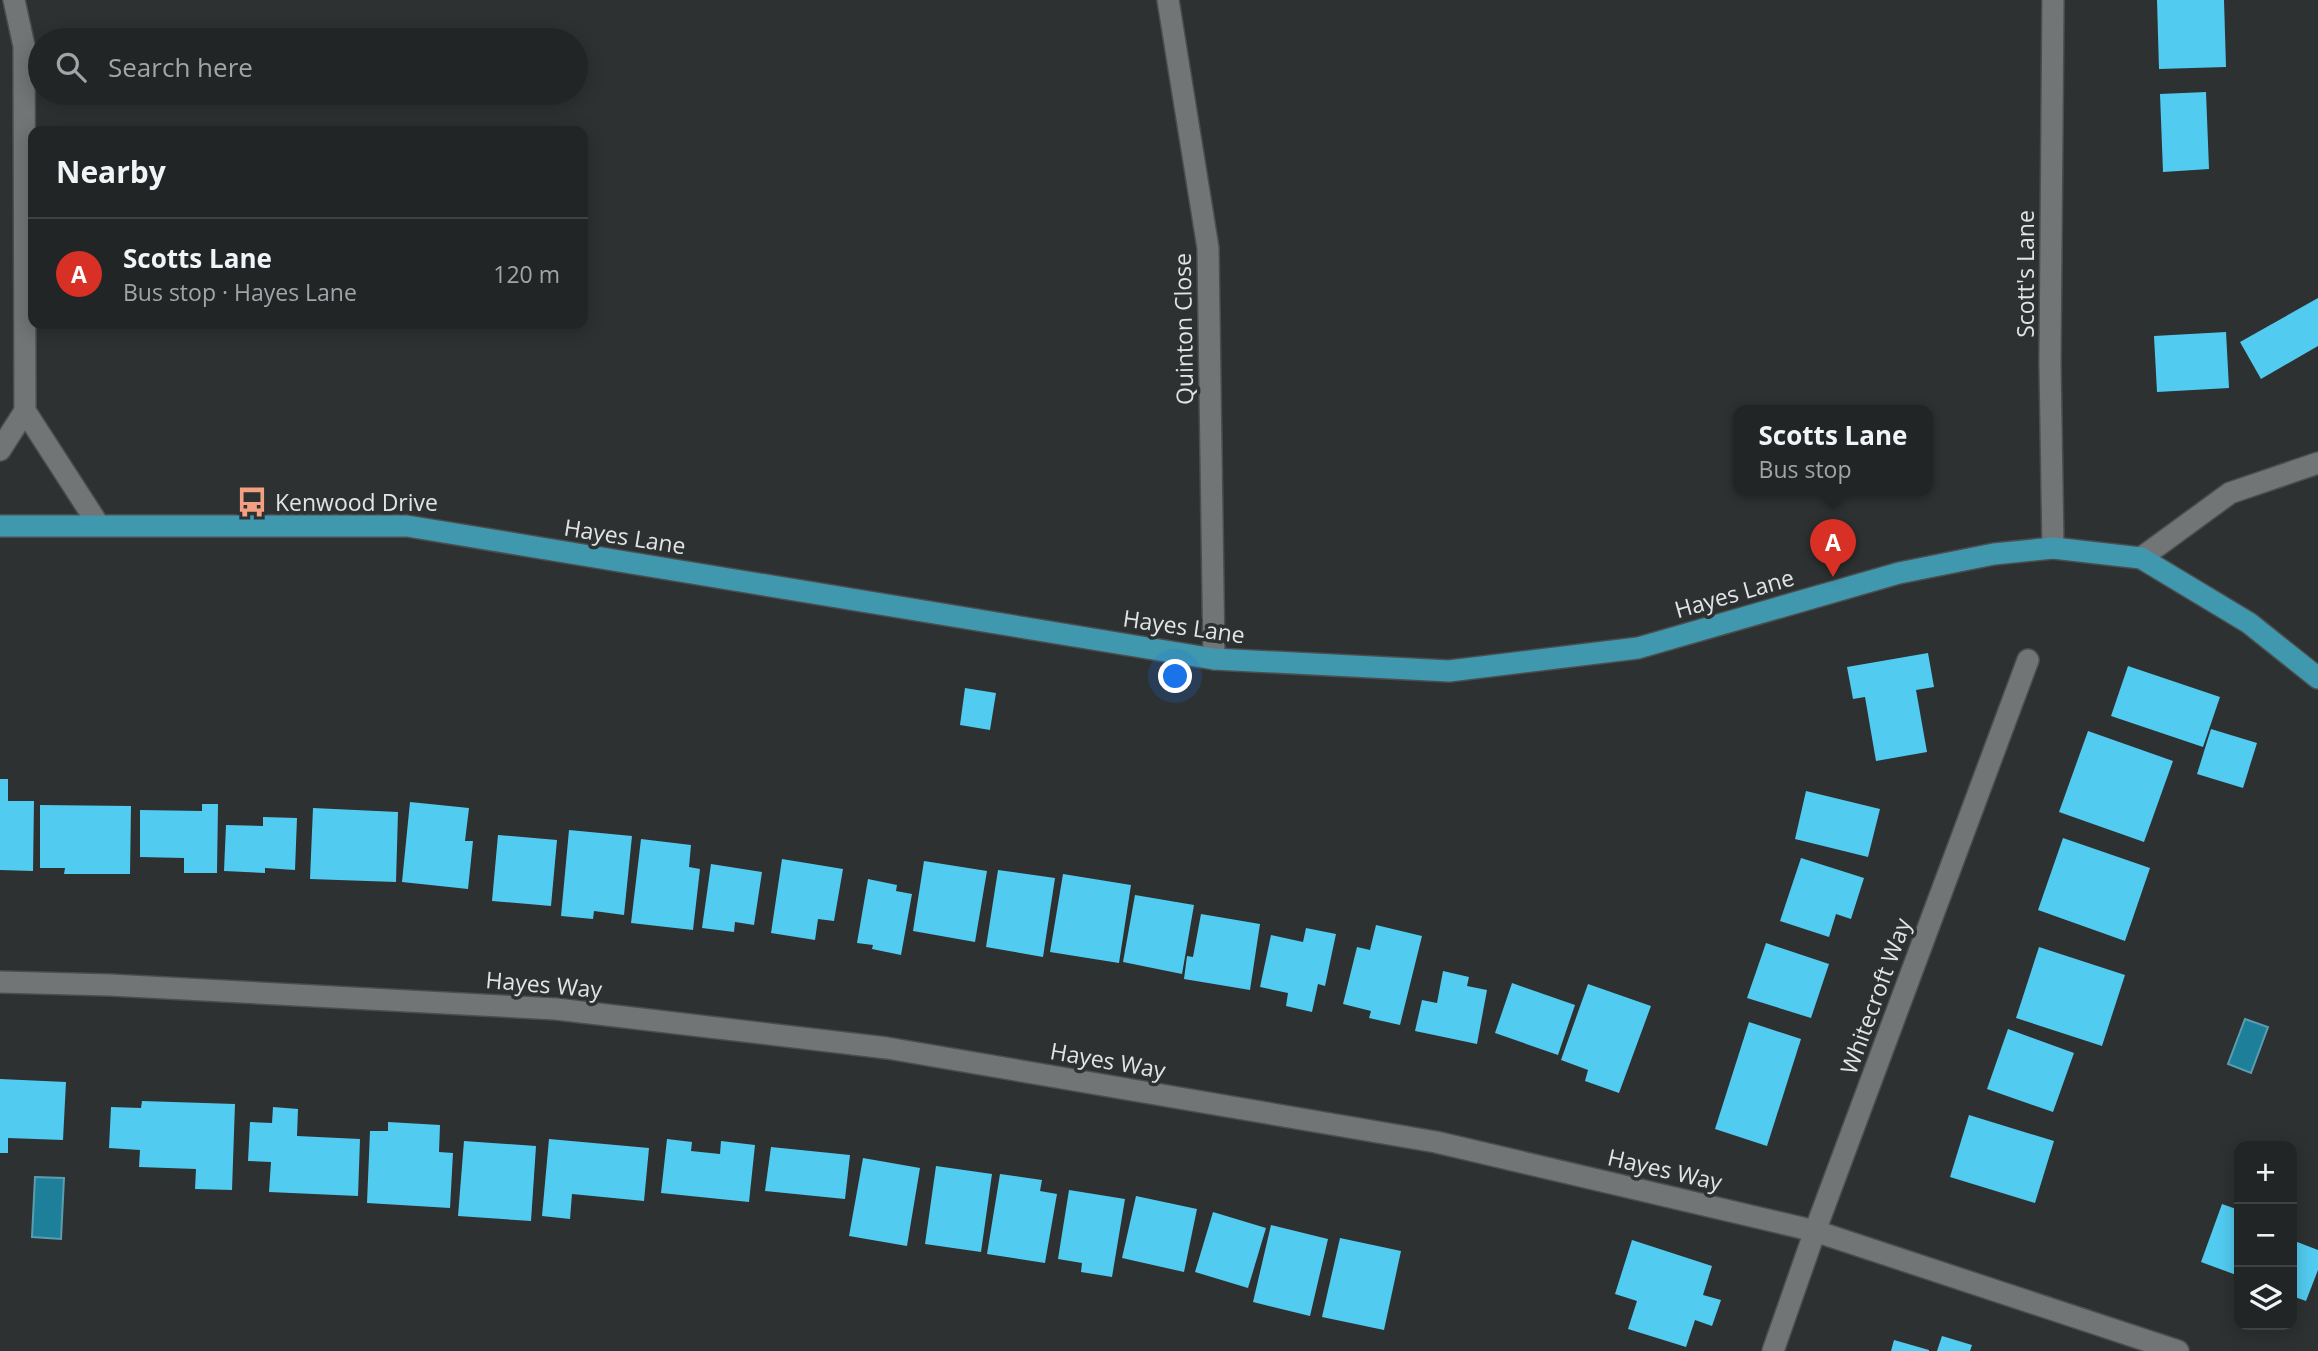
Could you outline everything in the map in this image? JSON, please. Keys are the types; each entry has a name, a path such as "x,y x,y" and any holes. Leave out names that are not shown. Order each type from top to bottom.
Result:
{"main road":[{"name":"Hayes Lane","path":"0,526 407,526 1214,659 1449,671 1638,648 1899,573 1994,554 2053,548 2141,558 2249,623 2318,678"}],"street":[{"path":"14,0 24,46 25,411 98,524"},
{"name":"Quinton Close","path":"1168,0 1209,248 1214,659"},
{"name":"Scott's Lane","path":"2053,0 2050,363 2053,548"},
{"path":"0,450 25,411"},
{"path":"2141,558 2230,493 2318,463"},
{"name":"Whitecroft Way","path":"1773,1351 1815,1231 2028,660"},
{"name":"Hayes Way","path":"0,982 110,985 556,1009 887,1048 1436,1143 1815,1231 2178,1351"}],"water":[{"path":"2245,1019 2268,1027 2251,1073 2228,1064"},
{"path":"35,1177 64,1178 61,1239 32,1237"}],"building":[{"path":"2157,0 2224,0 2226,67 2159,69"},
{"path":"2206,92 2209,169 2163,172 2160,94"},
{"path":"2318,298 2318,346 2261,379 2240,342"},
{"path":"2226,332 2229,388 2157,392 2154,336"},
{"path":"1928,653 1934,687 1916,690 1927,752 1876,761 1865,697 1853,699 1847,667"},
{"path":"2128,666 2220,697 2203,747 2111,716"},
{"path":"965,688 996,693 990,730 960,725"},
{"path":"2211,729 2257,743 2243,788 2197,774"},
{"path":"2088,731 2173,761 2144,842 2059,812"},
{"path":"0,779 8,779 8,801 34,801 33,871 0,870"},
{"path":"1806,791 1880,809 1868,857 1795,839"},
{"path":"410,802 469,808 465,841 473,841 468,889 402,882"},
{"path":"202,804 218,804 217,873 184,873 184,858 140,857 140,810 202,811"},
{"path":"40,805 131,806 130,874 64,874 65,868 40,868"},
{"path":"313,808 398,812 396,882 310,879"},
{"path":"263,817 297,818 295,870 265,868 265,873 224,871 226,825 263,826"},
{"path":"569,830 632,836 624,915 594,911 593,919 561,916"},
{"path":"498,835 557,840 551,906 492,901"},
{"path":"2063,838 2150,868 2125,941 2038,910"},
{"path":"641,839 691,845 689,867 700,869 693,930 631,923"},
{"path":"1801,858 1864,878 1851,919 1836,914 1829,937 1780,921"},
{"path":"782,859 843,869 834,921 818,919 815,940 771,933"},
{"path":"924,861 987,871 975,942 913,931"},
{"path":"711,864 762,872 754,925 735,922 734,932 702,928"},
{"path":"998,870 1055,878 1043,957 986,947"},
{"path":"1063,874 1131,885 1119,963 1050,952"},
{"path":"868,879 897,885 896,891 912,894 901,955 872,949 873,945 857,943"},
{"path":"1135,895 1194,905 1182,974 1123,962"},
{"path":"1201,914 1260,924 1250,990 1184,979 1187,956 1193,957"},
{"path":"1376,925 1422,936 1400,1025 1369,1018 1371,1011 1343,1004 1357,947 1370,950"},
{"path":"1306,928 1336,934 1325,986 1318,984 1312,1012 1286,1006 1288,993 1260,987 1271,935 1303,942"},
{"path":"1766,943 1829,964 1811,1018 1747,998"},
{"path":"2039,947 2125,975 2102,1046 2016,1018"},
{"path":"1443,971 1469,977 1467,986 1487,990 1477,1044 1415,1031 1422,1000 1437,1003"},
{"path":"1512,983 1575,1005 1558,1055 1495,1033"},
{"path":"1588,984 1651,1006 1619,1093 1585,1081 1588,1070 1561,1060"},
{"path":"1749,1022 1801,1039 1767,1146 1715,1129"},
{"path":"2008,1029 2074,1053 2053,1112 1987,1089"},
{"path":"0,1079 66,1082 63,1140 8,1138 8,1153 0,1153"},
{"path":"142,1101 235,1104 232,1190 195,1189 196,1169 139,1167 140,1150 109,1148 111,1107 141,1108"},
{"path":"273,1107 298,1109 297,1136 360,1139 358,1196 269,1192 271,1162 248,1161 250,1122 272,1123"},
{"path":"1969,1115 2054,1141 2035,1203 1950,1177"},
{"path":"388,1122 440,1125 439,1152 453,1153 450,1208 367,1203 370,1131 388,1131"},
{"path":"549,1139 649,1148 644,1201 572,1194 570,1219 542,1216"},
{"path":"667,1139 692,1142 691,1151 720,1154 721,1141 755,1145 749,1202 661,1193"},
{"path":"464,1141 536,1146 531,1221 458,1216"},
{"path":"771,1147 850,1155 845,1199 765,1191"},
{"path":"863,1158 920,1168 907,1246 849,1236"},
{"path":"936,1166 992,1174 981,1252 925,1244"},
{"path":"1000,1174 1042,1180 1040,1191 1057,1194 1045,1263 987,1254"},
{"path":"1069,1190 1125,1199 1112,1277 1081,1272 1082,1263 1058,1259"},
{"path":"1136,1196 1197,1209 1184,1272 1122,1258"},
{"path":"2222,1204 2234,1208 2234,1274 2201,1262"},
{"path":"1213,1212 1266,1228 1248,1288 1195,1272"},
{"path":"1271,1225 1328,1239 1310,1316 1253,1302"},
{"path":"1340,1238 1401,1251 1384,1330 1322,1317"},
{"path":"1632,1240 1712,1266 1703,1295 1721,1300 1712,1326 1695,1320 1686,1347 1628,1329 1637,1301 1615,1294"},
{"path":"2297,1242 2318,1250 2318,1270 2306,1301 2297,1298"},
{"path":"1942,1336 1972,1345 1970,1351 1937,1351"},
{"path":"1894,1340 1929,1350 1929,1351 1891,1351"}],"place":[{"name":"Kenwood Drive","path":"252,502"},
{"name":"Scotts Lane","path":"1833,577"}]}
